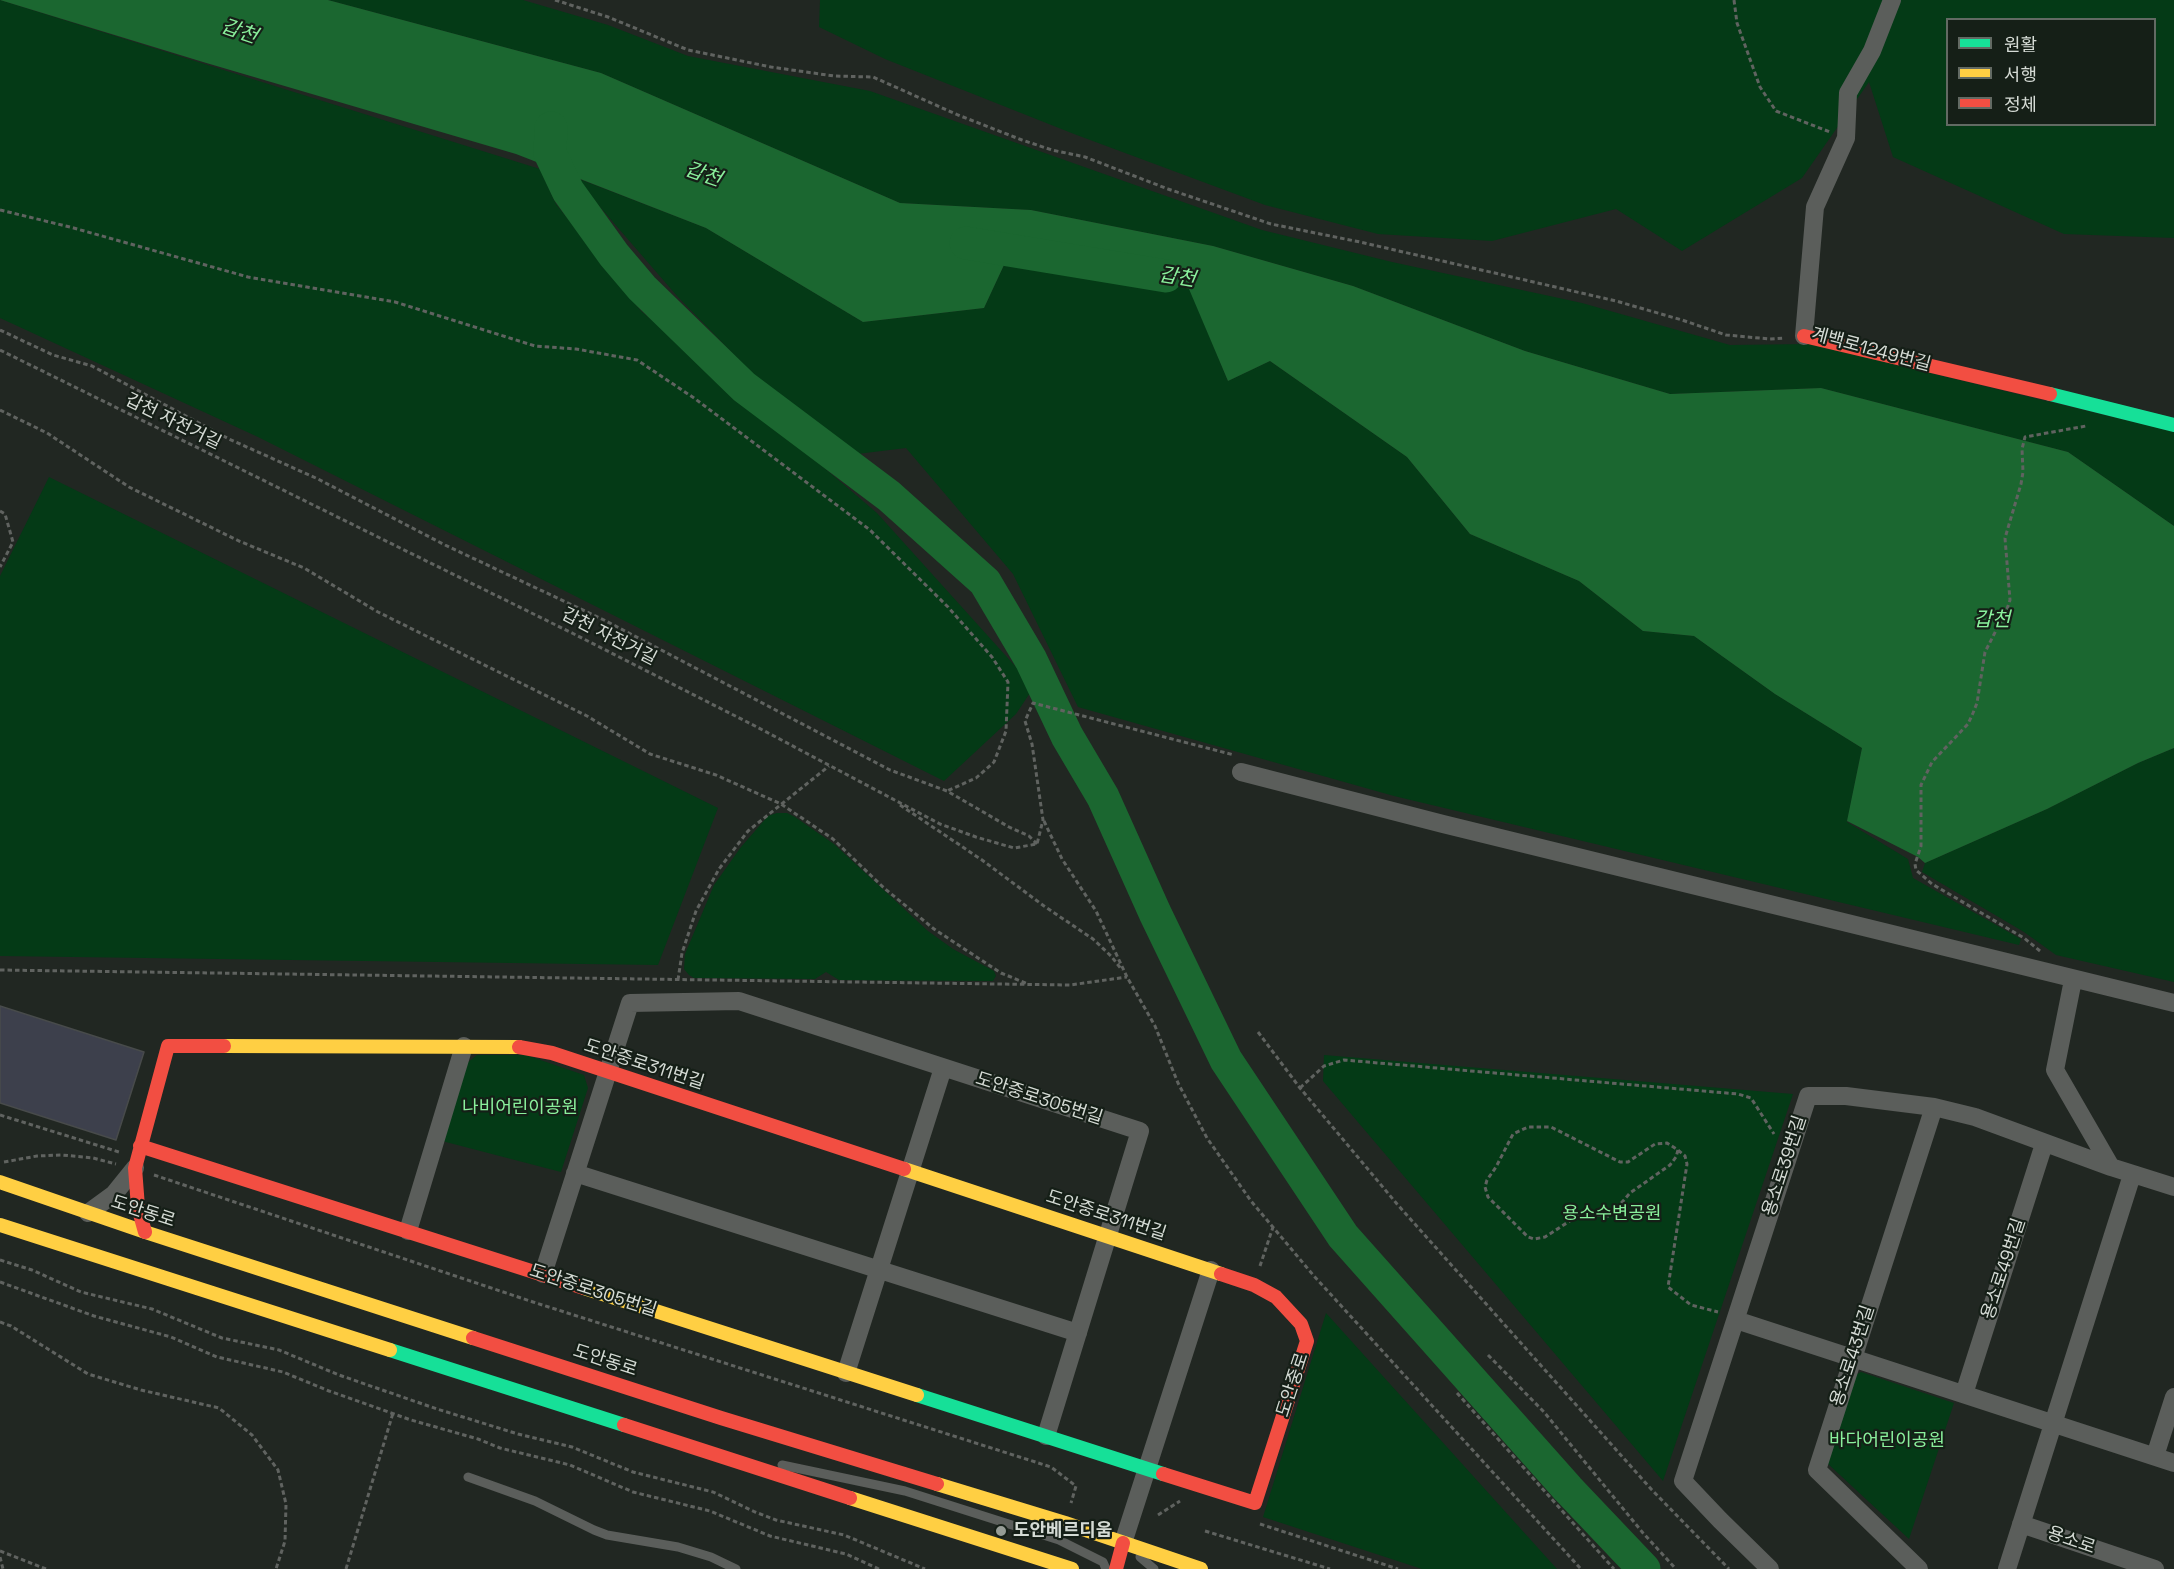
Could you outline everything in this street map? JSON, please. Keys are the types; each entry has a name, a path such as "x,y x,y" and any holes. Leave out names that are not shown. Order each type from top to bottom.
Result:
{"street":[{"name":"계백로1249번길","path":"1892,0 1872,51 1848,93 1846,138 1815,207 1804,336 2174,425"},
{"path":"1241,772 2073,980 2174,1003"},
{"path":"2073,980 2055,1070 2111,1167"},
{"name":"도안중로305번길","path":"608,1072 630,1003 740,1001 1140,1131 1046,1436"},
{"name":"도안중로311번길","path":"145,1232 138,1207 135,1168 168,1046 527,1047 1211,1270"},
{"path":"408,1231 464,1046"},
{"path":"846,1373 943,1068"},
{"path":"543,1274 608,1072"},
{"name":"용소로39번길","path":"1770,1569 1683,1481 1728,1316 1808,1096 1846,1096 1934,1107 1975,1117 2132,1175 2174,1187"},
{"name":"용소로43번길","path":"1919,1569 1817,1470 1934,1107"},
{"name":"용소로49번길","path":"1964,1394 2044,1144"},
{"name":"도안중로305번길","path":"140,1146 1148,1469"},
{"path":"88,1213 114,1194 135,1168"},
{"path":"575,1173 1078,1333"},
{"path":"2007,1569 2132,1175"},
{"name":"도안동로","path":"0,1182 145,1232 721,1418 1065,1523 1201,1569"},
{"path":"0,1225 1072,1569"},
{"path":"1116,1569 1211,1270"},
{"name":"도안중로","path":"1148,1469 1255,1503 1307,1341 1301,1324 1276,1297 1254,1285 1211,1270"},
{"path":"1728,1316 2174,1463"},
{"path":"2155,1456 2174,1397"},
{"name":"용소로","path":"2021,1524 2155,1569"}],"lane":[{"path":"753,1468 783,1465 905,1491 1059,1540 1102,1562 1106,1569"},
{"path":"468,1477 535,1501 607,1535 678,1547 711,1557 736,1569"},
{"path":"1123,1543 1154,1569"}],"path":[{"path":"555,0 608,17 688,50 771,68 834,76 873,77 958,115 1022,140 1052,150 1085,157 1168,189 1271,224 1360,242 1616,301 1726,335 1770,339 1804,336"},
{"path":"567,4 570,0"},
{"path":"1734,0 1737,23 1760,87 1776,111 1846,138"},
{"path":"0,210 70,227 248,277 395,302 535,346 576,349 636,360 694,398 870,530 948,607 992,657 1008,682 1006,731 994,762 976,778 947,791"},
{"path":"0,330 53,355 92,366 229,439 318,479 445,545 604,620 890,770 947,791 1029,836 1037,844"},
{"name":"갑천 자전거길","path":"0,350 606,650 940,824 1014,848 1037,844"},
{"path":"0,410 47,433 129,487 239,541 304,568 378,612 587,716 650,754 716,775 781,804 833,839 884,888 934,929 1001,973 1028,984"},
{"path":"2041,952 2024,938 1932,884 1916,870 1915,864 1921,846 1921,785 1932,762 1968,724 1977,703 1980,671 1985,652 2010,600 2005,538 2021,484 2022,449 2025,437 2089,425"},
{"path":"0,511 5,514 13,542 0,567"},
{"path":"1079,713 1033,703 1025,721 1032,744 1043,820 1062,860 1096,911 1127,976 1155,1026 1178,1083 1207,1138 1251,1201 1314,1276 1581,1569"},
{"path":"678,980 682,953 696,912 719,869 748,831 829,766"},
{"path":"891,799 1094,939 1127,976"},
{"path":"1037,844 1043,820"},
{"path":"0,970 1070,985 1127,976"},
{"path":"1258,1032 1300,1088 1397,1204 1628,1464 1729,1569"},
{"path":"1300,1088 1324,1066 1344,1060 1738,1094 1751,1098 1774,1134"},
{"path":"1678,1150 1670,1165 1630,1193 1610,1216 1576,1217 1545,1237 1534,1239 1523,1232 1488,1197 1485,1186 1486,1180 1497,1167 1513,1134 1528,1127 1551,1127 1620,1162 1628,1162 1655,1144 1667,1143 1678,1150 1685,1156 1687,1164 1668,1287 1691,1305 1728,1316"},
{"path":"0,1164 7,1160 62,1155 93,1158 135,1168 533,1302 1052,1467 1076,1486 1070,1507"},
{"path":"1254,1285 1273,1227"},
{"path":"0,1260 32,1270 81,1292 152,1309 222,1338 279,1350 339,1375 437,1409 518,1434 572,1446 633,1472 713,1492 776,1520 844,1536 925,1569"},
{"path":"0,1282 94,1316 155,1332 217,1357 283,1372 329,1391 439,1429 478,1439 500,1448 570,1465 633,1492 710,1511 770,1536 846,1554 879,1569"},
{"path":"0,1322 11,1326 88,1374 141,1390 219,1408 252,1435 278,1470 286,1504 285,1541 276,1569"},
{"path":"1488,1355 1544,1413 1676,1569"},
{"path":"1457,1393 1614,1569"},
{"path":"346,1569 393,1413"},
{"path":"1158,1515 1183,1499"},
{"path":"1251,1521 1398,1569"},
{"path":"1205,1531 1330,1569"},
{"path":"0,1551 46,1569"},
{"path":"0,1557 3,1569"}],"green space":[{"path":"0,0 540,169 556,204 641,311 877,513 1034,687 1016,714 944,781 258,437 0,318"},
{"path":"328,0 523,0 608,25 688,56 870,91 1262,230 1392,262 1582,303 1730,345 1810,344 2174,432 2174,526 2068,452 1821,388 1670,394 1525,351 1353,286 1213,246 1031,210 900,203 601,73"},
{"path":"820,0 2174,0 2174,238 2064,234 1893,157 1869,82 1802,178 1682,251 1616,209 1492,241 1378,234 1265,205 1074,134 885,59 819,27"},
{"path":"574,177 706,228 863,322 984,308 1017,237 1190,289 1228,381 1270,361 1407,457 1470,534 1579,581 1643,631 1694,636 1775,694 1862,748 1847,822 1908,859 1913,878 2021,939 2019,945 1394,796 1078,707 1013,574 906,448 857,454 785,407 677,296"},
{"path":"49,477 718,808 658,965 0,956 0,576"},
{"path":"2174,748 2174,982 2056,955 2024,932 1922,872 1925,863 2047,809 2138,763"},
{"path":"787,813 795,817 834,844 928,931 953,949 994,971 996,976 993,981 839,980 826,972 815,979 694,978 689,975 684,969 685,954 714,885 741,847 768,816"},
{"name":"나비어린이공원","path":"477,1055 526,1055 584,1075 588,1088 561,1172 442,1141 467,1063"},
{"name":"용소수변공원","path":"1324,1055 1793,1094 1663,1481 1323,1081"},
{"path":"1326,1313 1557,1569 1422,1569 1263,1517"},
{"name":"바다어린이공원","path":"1861,1372 1954,1403 1909,1539 1827,1463 1855,1375"}],"water":[{"name":"갑천","path":"0,0 328,0 601,73 900,203 1031,210 1213,246 1353,286 1525,351 1670,394 1821,388 2068,452 2174,526 2174,748 2138,763 2047,809 1925,863 1918,857 1847,821 1862,748 1775,694 1694,636 1643,631 1579,581 1470,534 1407,457 1270,361 1228,381 1189,289 1017,237 984,308 863,322 706,228 516,154"}],"building":[{"path":"0,1006 144,1052 116,1140 0,1103"}],"waterway":[{"path":"551,128 550,153 568,191 614,255 642,288 744,387 889,496 985,582 1031,660 1067,736 1103,797 1155,913 1226,1060 1343,1236 1568,1489 1644,1569"},
{"name":"갑천","path":"966,243 1166,276"}],"traffic: fast":[{"path":"2050,394 2174,425"},
{"path":"390,1350 624,1425"},
{"path":"917,1395 1163,1474"}],"traffic: slow":[{"path":"224,1046 519,1047"},
{"path":"904,1169 1221,1274"},
{"path":"0,1182 145,1232 473,1338"},
{"path":"0,1225 390,1350"},
{"path":"584,1288 917,1395"},
{"path":"937,1484 1065,1523 1201,1569"},
{"path":"850,1498 1072,1569"}],"traffic: jam":[{"path":"1804,336 2050,394"},
{"path":"145,1232 138,1207 135,1168 168,1046 224,1046"},
{"path":"519,1047 552,1053 904,1169"},
{"path":"140,1146 584,1288"},
{"path":"1163,1474 1255,1503 1307,1341 1301,1324 1276,1297 1254,1285 1221,1274"},
{"path":"473,1338 721,1418 937,1484"},
{"path":"624,1425 850,1498"},
{"path":"1116,1569 1123,1543"}],"place":[{"name":"도안베르디움","path":"1001,1531"}]}
